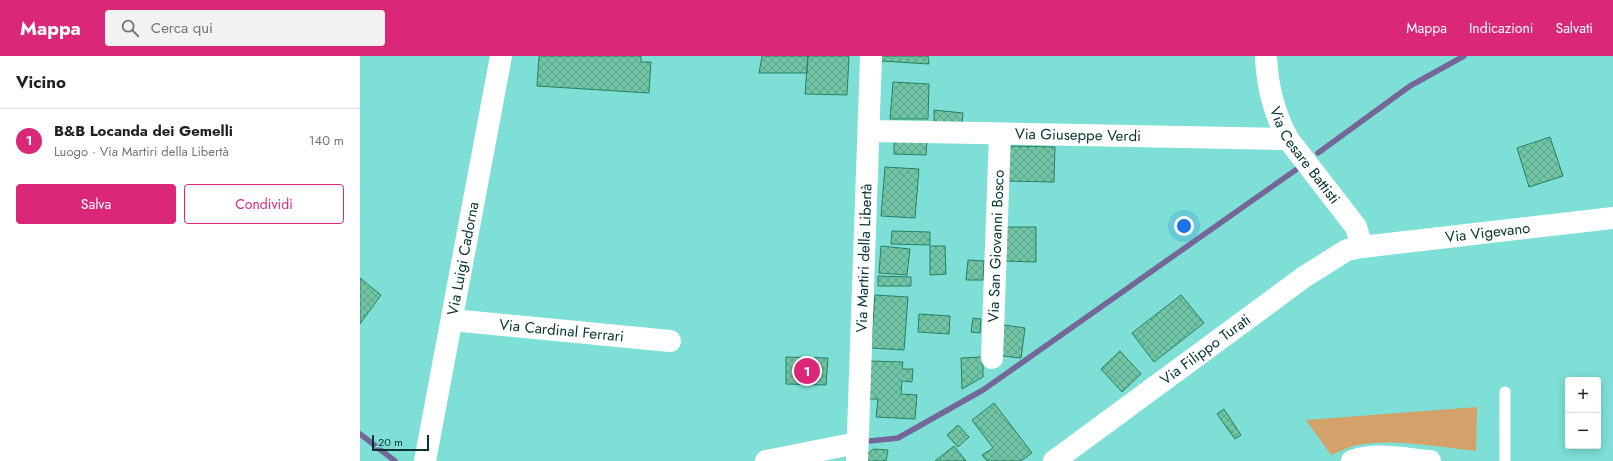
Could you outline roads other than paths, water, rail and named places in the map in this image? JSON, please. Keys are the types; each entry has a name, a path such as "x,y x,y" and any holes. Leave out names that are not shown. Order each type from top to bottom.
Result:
{"street":[{"name":"Via Luigi Cadorna","path":"425,461 501,56"},
{"name":"Via Martiri della Libertà","path":"857,452 871,56"},
{"name":"Via Cesare Battisti","path":"1266,56 1267,74 1272,100 1280,124 1288,140 1356,227 1362,247"},
{"name":"Via Giuseppe Verdi","path":"869,131 1288,140"},
{"name":"Via San Giovanni Bosco","path":"992,358 1000,134"},
{"name":"Via Vigevano","path":"1362,247 1613,218"},
{"name":"Via Filippo Turati","path":"1054,461 1304,277 1347,250 1362,247"},
{"name":"Via Cardinal Ferrari","path":"452,320 670,341"},
{"path":"769,460 857,452"},
{"path":"1352,461 1362,457 1382,456 1430,461"}],"lane":[{"path":"1505,392 1505,461"}],"waterway":[{"path":"1318,153 1410,86 1464,56"},
{"path":"870,441 898,438 983,390 1297,169"},
{"path":"360,434 395,461"}],"place":[{"name":"B&B Locanda dei Gemelli","path":"807,371"}]}
